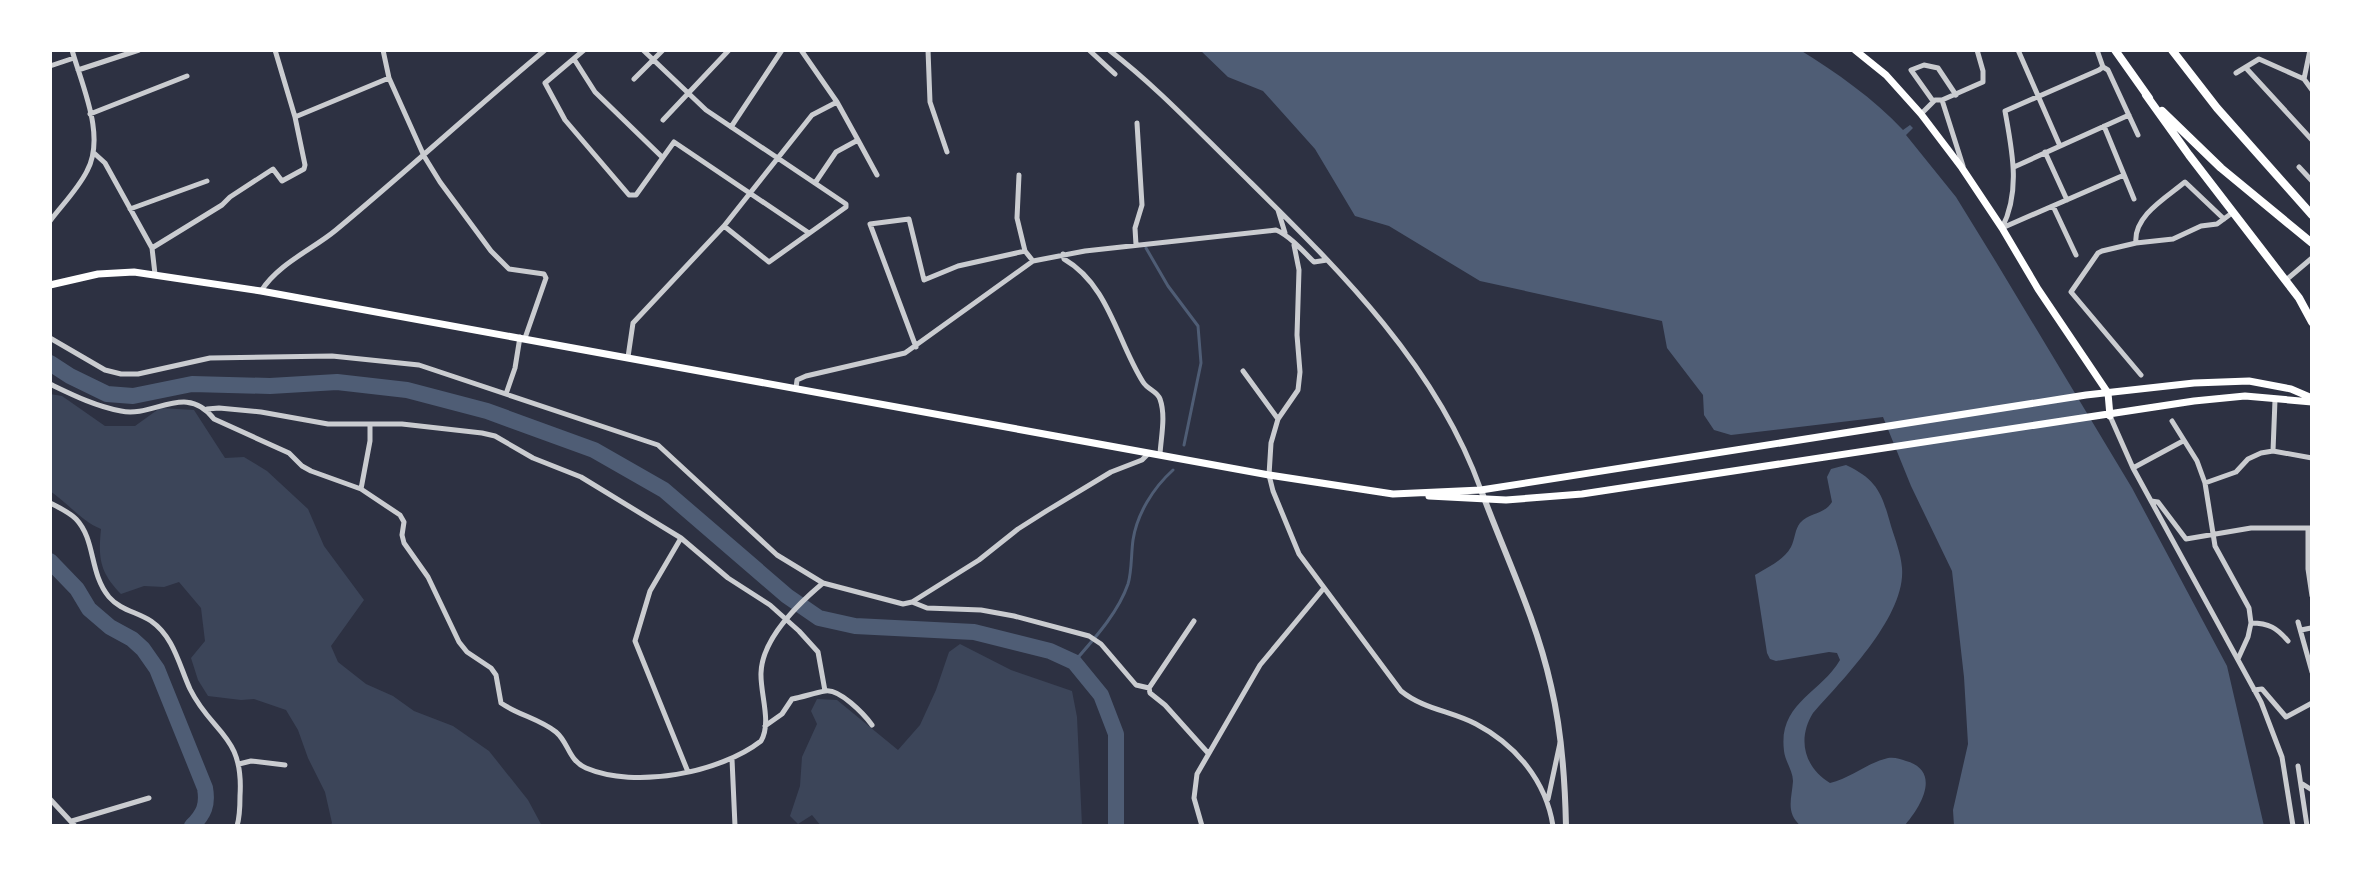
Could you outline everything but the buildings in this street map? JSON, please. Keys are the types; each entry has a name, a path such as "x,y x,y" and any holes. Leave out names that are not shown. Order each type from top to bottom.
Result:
{"main road":[{"path":"1855,50 1886,75 1921,114 1965,172 2108,393 2110,416"},
{"path":"2115,50 2232,213 2299,298 2312,322"},
{"path":"2172,50 2217,108 2312,215"},
{"path":"2146,95 2221,168 2312,243"},
{"path":"50,285 116,272 155,274 1269,475 1374,492 1484,499 1582,494 2232,397 2312,400"},
{"path":"1407,494 1481,490 2086,395 2194,383 2249,381 2291,389 2312,400"}],"street":[{"path":"50,221 86,174 94,153 96,135 72,50"},
{"path":"78,70 139,50"},
{"path":"152,248 222,205 262,174 273,169 282,181 304,169 295,117 275,50"},
{"path":"383,50 389,78 424,156 464,216 504,265 518,271 544,274 546,278 522,338 506,394"},
{"path":"261,291 267,282 299,255 314,248 545,50"},
{"path":"584,50 545,83 565,120 629,195 636,195 674,142 809,233"},
{"path":"643,50 706,110 846,204 769,262 724,226"},
{"path":"634,79 663,50"},
{"path":"663,120 729,50"},
{"path":"731,127 782,50"},
{"path":"801,50 837,102 877,175"},
{"path":"928,50 930,102 947,152"},
{"path":"1089,50 1115,74"},
{"path":"1109,50 1153,87 1327,260 1418,369 1457,434 1530,614 1551,685 1560,742 1566,826"},
{"path":"1921,114 1933,101 1956,95 1983,82 1977,50"},
{"path":"2018,50 2060,146"},
{"path":"2097,50 2138,135"},
{"path":"2304,79 2310,50"},
{"path":"2254,51 2259,59 2304,79 2311,89"},
{"path":"50,66 74,58"},
{"path":"574,59 595,92 662,157"},
{"path":"2236,73 2259,59"},
{"path":"1933,101 1911,70 1924,65 1938,68 1956,95"},
{"path":"2002,228 2010,209 2014,167 2005,111 2103,67"},
{"path":"2246,68 2312,140"},
{"path":"90,114 187,76"},
{"path":"295,117 389,78"},
{"path":"1942,100 1965,172"},
{"path":"628,357 633,323 724,226 812,115 837,102"},
{"path":"2014,167 2129,115"},
{"path":"1136,245 1135,228 1142,205 1137,123"},
{"path":"2104,126 2134,199"},
{"path":"815,183 836,152 858,140"},
{"path":"2045,152 2067,200"},
{"path":"94,153 105,163 152,248 155,274"},
{"path":"2299,167 2312,181"},
{"path":"1019,175 1017,218 1025,251 1033,261"},
{"path":"2002,228 2124,175"},
{"path":"130,209 207,181"},
{"path":"2136,243 2135,236 2144,217 2185,182 2224,219"},
{"path":"2053,206 2076,255"},
{"path":"1278,210 1286,234 1294,245 1314,262 1327,260"},
{"path":"2141,375 2071,292 2098,253 2136,243 2173,239 2201,226 2217,224 2232,213"},
{"path":"916,347 870,224 909,219 924,280 958,266 1025,251"},
{"path":"796,388 797,380 806,376 905,353 1033,261 1063,254 1267,230 1286,234"},
{"path":"1294,245 1299,270 1297,335 1300,372 1294,398 1278,419 1271,443 1269,475 1294,544 1401,691 1418,703 1475,723 1501,740 1542,787 1553,826"},
{"path":"1063,254 1064,259 1078,267 1105,303 1143,382 1159,396 1163,414 1160,454"},
{"path":"2285,281 2312,258"},
{"path":"50,338 76,356 111,373 138,374 210,358 332,356 410,363 658,445 777,555 821,585 903,604 912,602 979,560 1038,516 1111,472 1142,460 1149,453"},
{"path":"1243,371 1278,419"},
{"path":"50,384 86,402 123,412 182,401 207,409 261,412 328,424 402,424 473,430 495,436 533,458 581,477 681,538 728,578 788,618 818,652 825,691"},
{"path":"2273,451 2275,400"},
{"path":"207,409 214,419 289,453 302,466 361,489 400,515 404,522 404,543 428,577 459,642 496,675 501,703 555,731 572,759 588,769 625,779 688,772 732,759 761,741 765,726 762,661 788,618 821,585"},
{"path":"2110,416 2133,468 2238,659 2276,737 2293,826"},
{"path":"2172,421 2197,461 2205,483 2215,546 2249,608 2251,623 2248,637 2238,659"},
{"path":"361,489 370,424"},
{"path":"2133,468 2183,441"},
{"path":"2205,483 2236,472 2248,459 2273,451 2312,458"},
{"path":"2151,501 2158,502 2186,539 2251,528 2310,528 2308,569 2312,596"},
{"path":"50,503 76,519 89,542 94,572 109,598 125,610 151,621 171,643 191,690 234,748 241,781 237,826"},
{"path":"681,538 650,591 635,641 688,772"},
{"path":"1202,826 1194,798 1197,774 1260,665 1324,588"},
{"path":"912,602 927,608 958,608 1014,616 1089,636 1101,644 1141,689 1149,688 1194,621"},
{"path":"2298,622 2312,672"},
{"path":"2251,623 2271,625 2288,641"},
{"path":"2301,630 2311,628"},
{"path":"1149,688 1150,693 1165,705 1208,753"},
{"path":"2254,690 2262,689 2286,717 2312,703"},
{"path":"765,726 782,714 792,699 825,691 831,691 849,702 872,725"},
{"path":"1548,800 1560,742"},
{"path":"732,759 735,826"},
{"path":"239,764 251,761 285,765"},
{"path":"2298,766 2307,826"},
{"path":"2301,783 2312,790"},
{"path":"50,799 74,824 149,798"}],"shaded area":[{"path":"1200,50 1800,50 1854,87 1903,130 1910,125 1913,128 1906,135 1956,197 1996,262 2132,488 2227,666 2264,826 1954,826 1953,810 1968,744 1952,571 1911,486 1883,417 1731,435 1714,430 1704,415 1703,395 1667,348 1662,321 1480,281 1389,226 1355,216 1315,149 1263,91 1228,77"},
{"path":"50,394 62,396 105,426 135,426 160,408 194,410 225,458 244,457 267,471 308,509 324,546 364,600 331,646 338,662 366,684 393,696 414,711 453,726 489,751 528,800 542,826 330,826 332,823 325,792 286,710 254,699 208,696 198,680 191,658 205,641 201,608 179,582 164,587 144,586 121,594 102,564 101,529 50,491"},
{"path":"1846,465 1872,482 1881,497 1900,557 1901,587 1884,626 1813,713 1804,742 1814,769 1830,783 1888,758 1917,766 1926,781 1925,790 1917,809 1904,826 1801,826 1791,811 1793,777 1784,751 1787,721 1802,700 1832,672 1840,660 1837,653 1829,652 1776,661 1770,659 1755,575 1788,552 1800,523 1829,506 1832,502 1827,477 1831,469"},
{"path":"960,644 1011,670 1072,691 1077,717 1082,826 821,826 812,815 798,824 790,816 800,786 802,757 817,724 811,711 817,699 837,700 898,750 920,725 949,652"}],"waterway":[{"path":"1146,248 1168,286 1198,326 1201,363 1184,445"},
{"path":"50,363 107,394 133,396 192,384 270,386 337,382 407,390 487,411 594,450 664,490 787,596 819,618 855,626 974,632 1050,651 1074,662 1101,695 1116,734 1116,826"},
{"path":"1074,662 1105,625 1124,595 1138,521 1153,493 1173,470"},
{"path":"50,561 77,589 89,609 110,627 132,639 157,669 205,788 204,809 192,826"}]}
